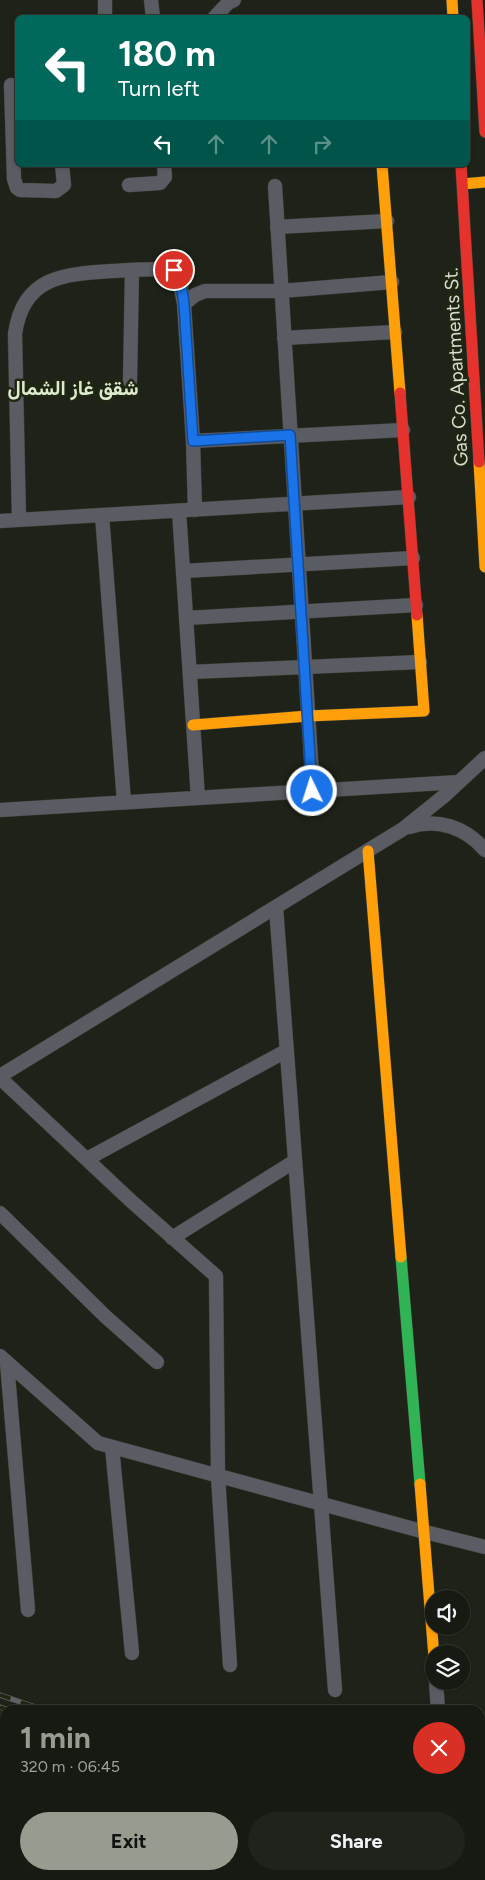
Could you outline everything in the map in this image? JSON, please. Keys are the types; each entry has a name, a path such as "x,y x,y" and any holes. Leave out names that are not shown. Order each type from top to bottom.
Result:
{"main road":[{"path":"452,0 453,15"},
{"path":"477,0 485,132"},
{"path":"193,725 308,716 424,711 382,167"},
{"name":"Gas Co. Apartments St.","path":"461,167 485,567"},
{"path":"462,184 485,182"},
{"path":"368,850 433,1645"}],"street":[{"path":"105,0 105,15"},
{"path":"151,0 153,15"},
{"path":"217,15 228,3 234,0"},
{"path":"10,86 14,179 17,188 20,190 56,191 64,185 62,167"},
{"path":"129,185 160,183 165,177 164,167"},
{"path":"275,186 312,791"},
{"path":"277,227 387,221"},
{"path":"19,520 15,334 17,318 23,304 33,292 46,282 61,276 77,273 160,269 174,270 180,278 184,304 193,441 195,510"},
{"path":"130,381 132,270"},
{"path":"184,304 194,295 205,291 281,291 392,282"},
{"path":"284,338 396,332"},
{"path":"193,441 403,430"},
{"path":"0,521 408,497"},
{"path":"179,511 198,798"},
{"path":"102,515 124,802"},
{"path":"183,571 413,558"},
{"path":"186,618 416,606"},
{"path":"190,672 420,662"},
{"path":"230,1665 218,1476 216,1276 130,1200 0,1077 403,829 460,782 485,758"},
{"path":"0,810 460,782"},
{"path":"403,829 425,823 446,825 465,833 485,850"},
{"path":"276,907 335,1690"},
{"path":"87,1159 286,1051"},
{"path":"172,1238 295,1161"},
{"path":"0,1212 106,1317 157,1362"},
{"path":"4,1360 98,1443 485,1547"},
{"path":"4,1360 28,1610"},
{"path":"112,1447 132,1653"},
{"path":"437,1690 438,1705"}],"railway":[{"path":"0,1695 29,1705"}],"traffic: fast":[{"path":"401,1257 420,1484"}],"traffic: slow":[{"path":"452,0 453,15"},
{"path":"382,167 400,393"},
{"path":"463,184 485,182"},
{"path":"479,462 485,567"},
{"path":"193,725 308,716 424,711 417,615"},
{"path":"368,851 401,1257"},
{"path":"420,1484 433,1645"}],"traffic: jam":[{"path":"477,0 485,132"},
{"path":"461,167 479,462"},
{"path":"400,393 417,615"}],"district":[{"name":"شقق غاز الشمال","path":"73,388"}],"route":[{"path":"174,270 180,278 184,304 193,441 290,435 312,791"}]}
